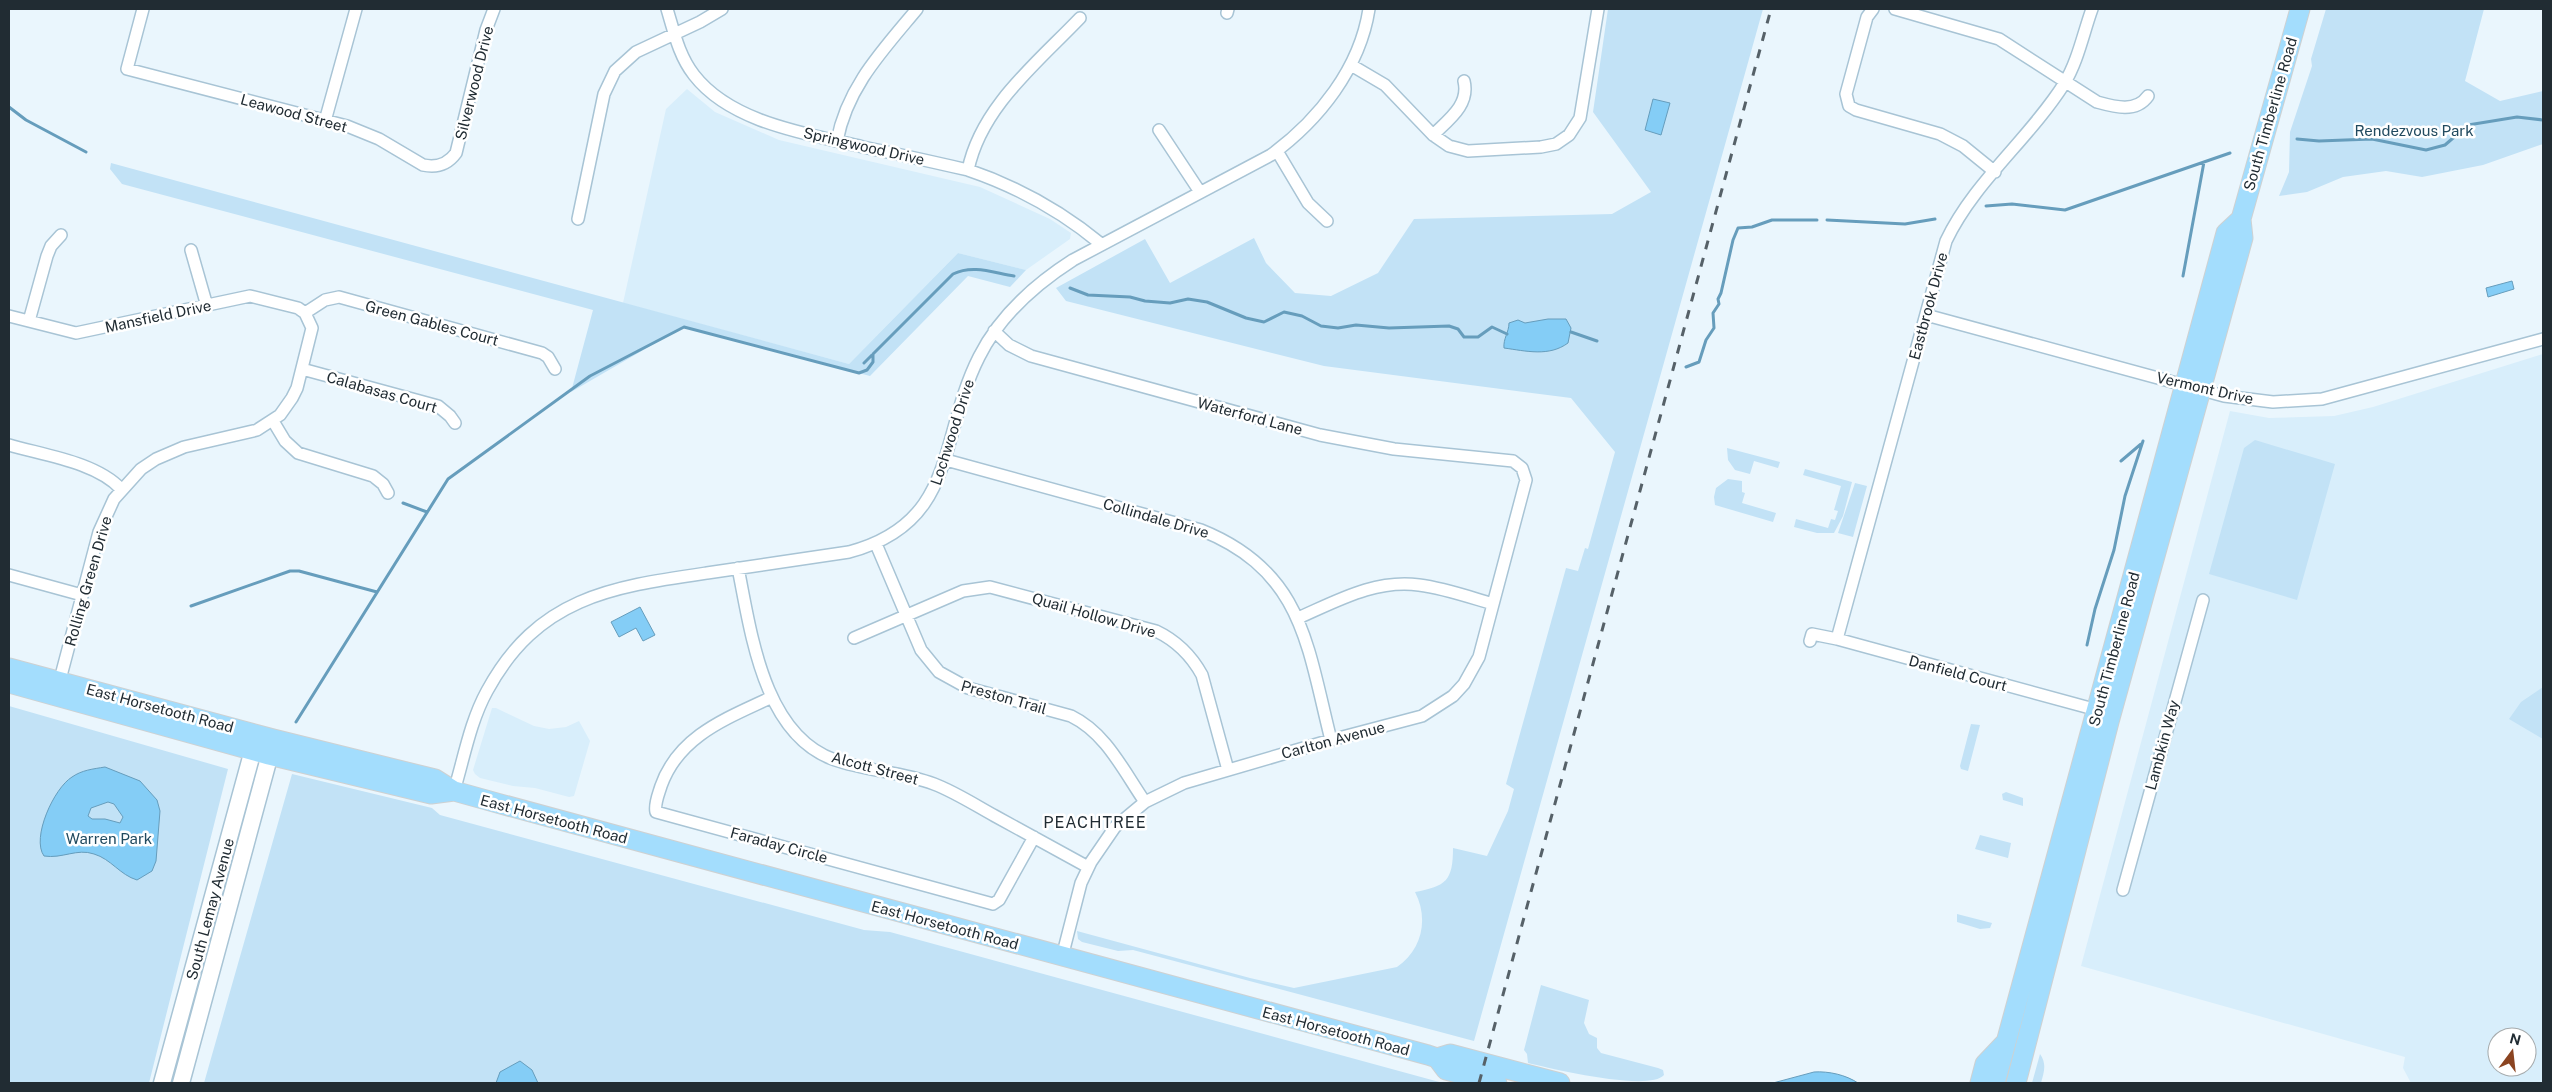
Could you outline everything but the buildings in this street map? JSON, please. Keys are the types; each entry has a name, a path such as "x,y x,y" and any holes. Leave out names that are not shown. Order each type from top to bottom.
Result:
{"main road":[{"name":"South Timberline Road","path":"1994,1083 2104,712 2193,387 2226,233 2241,219 2300,9"},
{"name":"East Horsetooth Road","path":"9,668 58,689 263,745 435,779 454,791 1062,957 1437,1058 1450,1054 1560,1083"},
{"name":"East Horsetooth Road","path":"9,683 58,689"},
{"name":"South Timberline Road","path":"2016,1083 2104,712"},
{"name":"South Lemay Avenue","path":"162,1083 263,745"},
{"name":"South Lemay Avenue","path":"181,1083 263,745"},
{"path":"1980,1083 1985,1064 2008,1040"},
{"name":"East Horsetooth Road","path":"1437,1058 1446,1070 1497,1083"}],"street":[{"name":"Leawood Street","path":"143,9 127,68 364,132 423,165 438,166 453,157"},
{"path":"325,121 356,9"},
{"name":"Silverwood Drive","path":"453,157 456,153 486,30 494,9"},
{"name":"Springwood Drive","path":"667,9 682,59 706,89 728,105 775,125 836,141 968,170 1016,188 1043,202 1064,214 1101,244"},
{"path":"578,220 608,84 624,61 636,52 722,9"},
{"path":"836,141 844,110 863,75 917,9"},
{"name":"Lochwood Drive","path":"454,791 471,730 487,691 511,655 549,620 584,598 611,589 849,552 876,544 904,526 933,492 946,460 963,393 979,356 994,331 1030,291 1049,276 1101,244 1277,151 1321,108 1351,65 1363,35 1369,9"},
{"path":"1351,65 1385,85 1433,135 1449,146 1468,151 1540,147 1556,144 1566,138 1579,122 1583,110 1598,9"},
{"path":"1872,9 1867,17 1846,94 1849,106 1856,110 1940,134 1958,143 1995,172"},
{"path":"1895,9 1999,39 2086,97 2111,106 2133,107 2140,105 2148,96"},
{"name":"Eastbrook Drive","path":"1837,639 1946,241 1953,226 2065,82 2079,52 2092,9"},
{"path":"968,170 976,139 995,108 1080,18"},
{"path":"1433,135 1463,104 1465,96 1464,81"},
{"path":"1159,130 1200,192"},
{"path":"1277,151 1308,203 1327,220"},
{"path":"30,321 47,256 51,246 61,235"},
{"path":"191,250 207,306"},
{"name":"Mansfield Drive","path":"9,316 66,332 83,332 250,296 298,308 305,313"},
{"name":"Green Gables Court","path":"305,313 325,300 339,297 542,353 548,357 555,369"},
{"name":"Rolling Green Drive","path":"58,689 105,516 121,488 141,469 174,451 258,430 273,421 292,398 302,369 312,328 305,313"},
{"name":"Vermont Drive","path":"1926,315 2193,387 2246,400 2273,402 2322,399 2543,339"},
{"name":"Waterford Lane","path":"994,331 1009,345 1031,356 1320,434 1394,449 1512,461 1518,464"},
{"name":"Calabasas Court","path":"302,369 438,406 455,423"},
{"path":"273,421 286,441 298,453 374,476 384,484 388,493"},
{"path":"9,445 91,469 121,488"},
{"name":"Collindale Drive","path":"946,460 1200,530 1219,537 1237,547 1270,575 1282,590 1298,618 1331,740"},
{"name":"Carlton Avenue","path":"1062,957 1088,866 1115,827 1145,802 1184,783 1331,740 1422,716 1453,696 1464,684 1479,657 1526,480 1522,468 1518,464"},
{"name":"Preston Trail","path":"876,544 921,650 929,662 949,679 968,688 1071,716 1092,728 1101,737 1145,802"},
{"name":"Alcott Street","path":"738,568 755,646 772,697 785,722 804,741 823,754 852,764 935,784 1088,866"},
{"path":"9,575 82,595"},
{"path":"1298,618 1360,591 1388,584 1430,586 1493,604"},
{"name":"Quail Hollow Drive","path":"854,638 963,591 990,587 1083,611 1166,636 1188,654 1202,675 1228,770"},
{"name":"Lambkin Way","path":"2123,890 2203,600"},
{"name":"Danfield Court","path":"1810,640 1812,634 1837,639 2104,712"},
{"name":"Faraday Circle","path":"772,697 717,723 691,741 669,769 658,794 656,812 993,904 999,900 1034,837"}],"shaded area":[{"path":"687,89 715,112 779,140 980,187 1050,219 1071,233 1070,239 1026,270 958,253 849,364 623,303 666,109"},
{"path":"2543,354 2543,1083 2411,1083 2403,1068 2405,1057 2081,966 2230,411 2269,418 2334,416 2373,407"},
{"path":"492,708 496,708 534,726 549,729 566,727 579,721 590,741 574,796 569,797 535,788 513,786 480,778 475,774 473,770"}],"green space":[{"path":"1608,9 1763,9 1474,1041 1133,950 1118,951 1082,942 1078,939 1077,931 1250,978 1294,988 1397,967 1406,960 1421,933 1422,913 1415,892 1434,887 1446,880 1453,859 1453,848 1487,856 1508,811 1514,789 1506,784 1566,568 1578,571 1585,548 1588,549 1615,452 1571,398 1324,366 1066,301 1056,288 1145,239 1170,283 1254,238 1266,263 1295,293 1331,296 1378,273 1414,219 1612,214 1651,192 1593,112"},
{"name":"Rendezvous Park","path":"2326,9 2484,9 2465,81 2500,101 2543,91 2543,144 2483,165 2422,177 2386,171 2343,177 2307,192 2279,196 2289,172 2290,132 2312,66 2311,59"},
{"path":"111,163 849,364 958,253 1026,270 1010,287 968,276 870,376 683,327 571,392 593,310 122,184 110,169"},
{"path":"2255,440 2335,464 2297,600 2209,574 2244,448"},
{"path":"1727,448 1780,462 1778,468 1754,461 1750,474 1735,470 1728,460"},
{"path":"1805,469 1852,482 1843,516 1834,533 1817,533 1794,527 1796,519 1828,528 1831,519 1835,520 1838,511 1834,510 1841,486 1803,475"},
{"path":"1728,479 1742,481 1742,492 1745,493 1742,503 1776,513 1773,522 1715,505 1716,488"},
{"path":"1855,483 1867,486 1853,537 1838,533"},
{"path":"2543,687 2543,739 2509,719 2521,702"},
{"name":"Warren Park","path":"9,706 228,769 149,1083 9,1083"},
{"path":"1971,724 1980,725 1968,771 1961,769 1960,766"},
{"path":"292,774 432,808 440,815 864,930 890,932 1443,1083 204,1083"},
{"path":"2006,792 2023,798 2023,806 2003,800 2002,794"},
{"path":"1980,835 2011,843 2008,858 1975,849"},
{"path":"1957,914 1992,923 1990,928 1980,929 1957,922"},
{"path":"1541,985 1589,1000 1584,1023 1589,1034 1597,1038 1597,1048 1601,1053 1658,1068 1663,1070 1664,1075 1655,1080 1621,1080 1578,1074 1528,1063 1527,1054 1524,1050"},
{"path":"2040,1054 2044,1065 2041,1083 2032,1083"}],"water":[{"path":"1653,99 1670,103 1661,135 1645,130"},
{"path":"2512,281 2514,289 2488,297 2486,288"},
{"path":"1548,319 1566,319 1571,328 1568,343 1545,352 1504,348 1509,323 1518,320 1525,323"},
{"path":"640,607 655,635 643,641 636,628 619,637 611,622"},
{"path":"105,767 140,781 157,800 160,811 156,861 152,871 137,880 125,875 106,859 88,852 51,857 44,856 41,848 42,826 58,791 72,777 88,770","holes":["108,802 114,804 123,817 120,823 105,819 92,819 88,816 91,808"]},
{"path":"520,1061 532,1070 538,1083 496,1083 500,1072"},
{"path":"1814,1072 1837,1074 1858,1083 1773,1083"}],"waterway":[{"path":"9,107 26,120 86,152"},
{"path":"2297,139 2319,141 2372,139 2426,150 2445,145 2468,125 2517,117 2543,120"},
{"path":"1986,206 2012,204 2065,210 2230,153"},
{"path":"2183,276 2204,162"},
{"path":"1827,220 1905,224 1935,219"},
{"path":"1686,367 1699,362 1706,340 1714,328 1713,313 1719,304 1718,299 1733,240 1738,228 1752,227 1772,220 1817,220"},
{"path":"864,363 953,274 976,269 1014,276"},
{"path":"1070,288 1088,295 1130,297 1145,301 1170,303 1188,299 1207,302 1246,318 1264,322 1284,312 1302,316 1321,326 1338,328 1356,325 1389,328 1449,326 1458,329 1464,337 1478,337 1492,327 1507,334"},
{"path":"296,722 448,479 590,376 684,327 859,373 867,370 873,362 873,354"},
{"path":"1571,332 1597,341"},
{"path":"2087,645 2095,609 2114,550 2125,496 2143,441"},
{"path":"2121,461 2141,444"},
{"path":"403,503 427,512"},
{"path":"191,606 290,571 299,571 377,592"}],"railway":[{"path":"1479,1083 1771,9"}],"district":[{"name":"PEACHTREE","path":"1095,822"}]}
